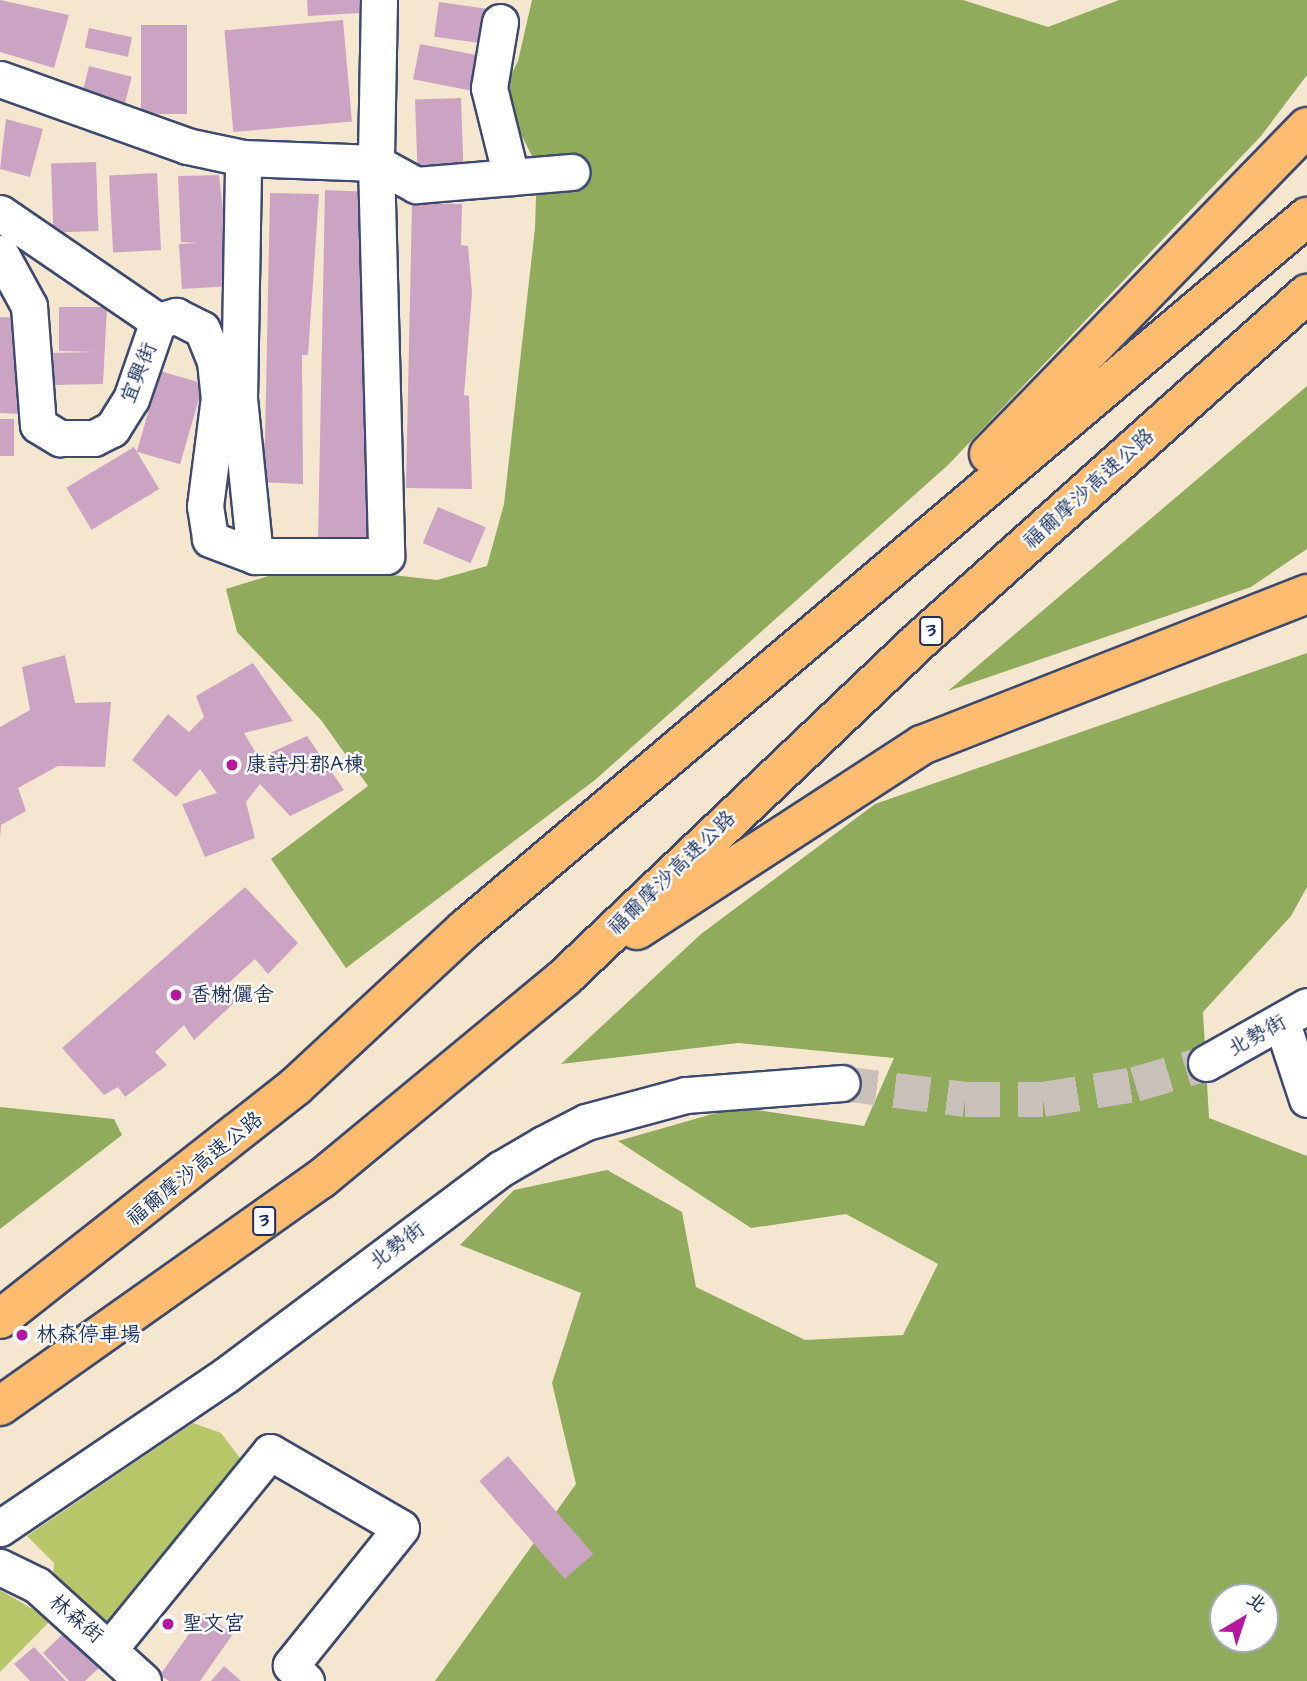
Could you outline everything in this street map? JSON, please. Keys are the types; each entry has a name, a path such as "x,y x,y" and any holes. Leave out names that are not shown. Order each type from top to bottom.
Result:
{"highway":[{"path":"827,624 1307,127"},
{"name":"福爾摩沙高速公路","path":"0,1319 296,1086 465,929 1307,217"},
{"name":"福爾摩沙高速公路","path":"0,1406 321,1179 565,977 919,641 1307,294"},
{"path":"565,977 922,745 1307,594"}],"street":[{"path":"376,163 379,0"},
{"path":"500,22 489,88 511,177"},
{"path":"0,79 135,130 243,158 376,163 416,185 571,172"},
{"path":"243,158 239,398 255,555"},
{"name":"宜興街","path":"0,253 29,306 38,425 60,438 94,438 112,429 131,399 158,321 176,316 202,329 219,397 205,506 210,539 255,555 386,556 376,163"},
{"path":"0,213 158,321"},
{"path":"1295,1014 1307,1099"},
{"name":"北勢街","path":"1206,1063 1295,1014"},
{"name":"北勢街","path":"0,1528 226,1375 543,1144 586,1122 686,1095 842,1083"},
{"path":"121,1668 270,1452 401,1528 291,1665 306,1681"},
{"name":"林森街","path":"0,1567 37,1585 121,1668"}],"green space":[{"path":"532,0 963,0 1048,27 1119,0 1307,0 1307,75 1261,136 948,465 595,780 346,968 271,859 368,786 321,720 237,632 226,589 304,565 437,580 487,566 504,504 535,228 537,166 501,95 518,61"},
{"path":"1307,386 1307,549 1251,587 948,691"},
{"path":"1307,653 1307,887 1291,916 1203,1012 1209,1118 1307,1156 1307,1681 435,1681 576,1484 552,1383 581,1293 460,1245 514,1190 607,1170 682,1212 696,1287 805,1340 903,1335 938,1264 846,1214 751,1228 618,1141 737,1107 864,1126 894,1058 738,1043 561,1064 701,934 875,804"},
{"path":"0,1107 114,1119 122,1135 0,1229"},
{"path":"193,1423 221,1433 243,1462 115,1625 102,1626 53,1579 54,1563 27,1536"},
{"path":"0,1590 51,1620 0,1672"}],"building":[{"path":"0,0 69,15 54,68 0,52"},
{"path":"307,0 360,0 361,13 308,16"},
{"path":"439,2 487,9 482,43 434,37"},
{"path":"343,20 352,122 233,132 224,30"},
{"path":"141,25 187,25 187,114 141,114"},
{"path":"89,28 132,37 128,57 85,48"},
{"path":"420,44 477,55 470,90 413,79"},
{"path":"89,66 132,77 122,114 80,103"},
{"path":"461,98 464,171 418,173 415,100"},
{"path":"6,119 43,129 30,177 0,169"},
{"path":"96,162 98,231 53,233 51,164"},
{"path":"157,173 161,250 113,252 109,176"},
{"path":"219,175 232,286 182,289 179,244 198,243 181,242 178,176"},
{"path":"325,190 370,192 371,542 318,541"},
{"path":"270,193 319,194 308,355 302,355 303,484 258,482 259,443 265,443"},
{"path":"412,203 462,204 461,245 468,246 472,293 464,395 469,396 472,489 406,488"},
{"path":"59,307 107,307 103,384 54,385 53,353 95,352 59,351"},
{"path":"0,317 23,318 19,414 0,413"},
{"path":"160,371 203,383 180,464 137,452"},
{"path":"0,419 14,419 14,456 0,456"},
{"path":"134,447 159,489 92,530 66,488"},
{"path":"438,507 486,527 471,563 423,543"},
{"path":"65,655 75,703 111,702 105,767 58,766 18,788 26,811 1,825 0,839 0,727 30,710 22,667"},
{"name":"康詩丹郡A棟","path":"253,663 293,721 244,733 259,758 307,736 344,790 290,816 260,784 246,802 255,838 205,857 182,804 217,793 200,769 176,797 132,760 168,714 189,732 204,717 196,696"},
{"name":"香榭儷舍","path":"245,887 298,943 268,974 255,959 223,988 235,1002 194,1040 184,1025 155,1052 167,1065 125,1097 118,1087 104,1095 62,1048"},
{"path":"508,1456 593,1554 565,1579 479,1481"},
{"path":"204,1613 233,1634 200,1681 169,1681 160,1675"},
{"path":"67,1630 101,1666 85,1681 69,1681 43,1653"},
{"path":"34,1647 66,1681 30,1681 14,1664"},
{"path":"224,1666 241,1681 211,1681"}],"tunnel":[{"path":"842,1083 965,1099 1043,1099 1135,1084 1206,1063"}],"place":[{"name":"康詩丹郡A棟","path":"232,765"},
{"name":"香榭儷舍","path":"176,995"},
{"name":"林森停車場","path":"22,1335"},
{"name":"聖文宮","path":"168,1624"}]}
